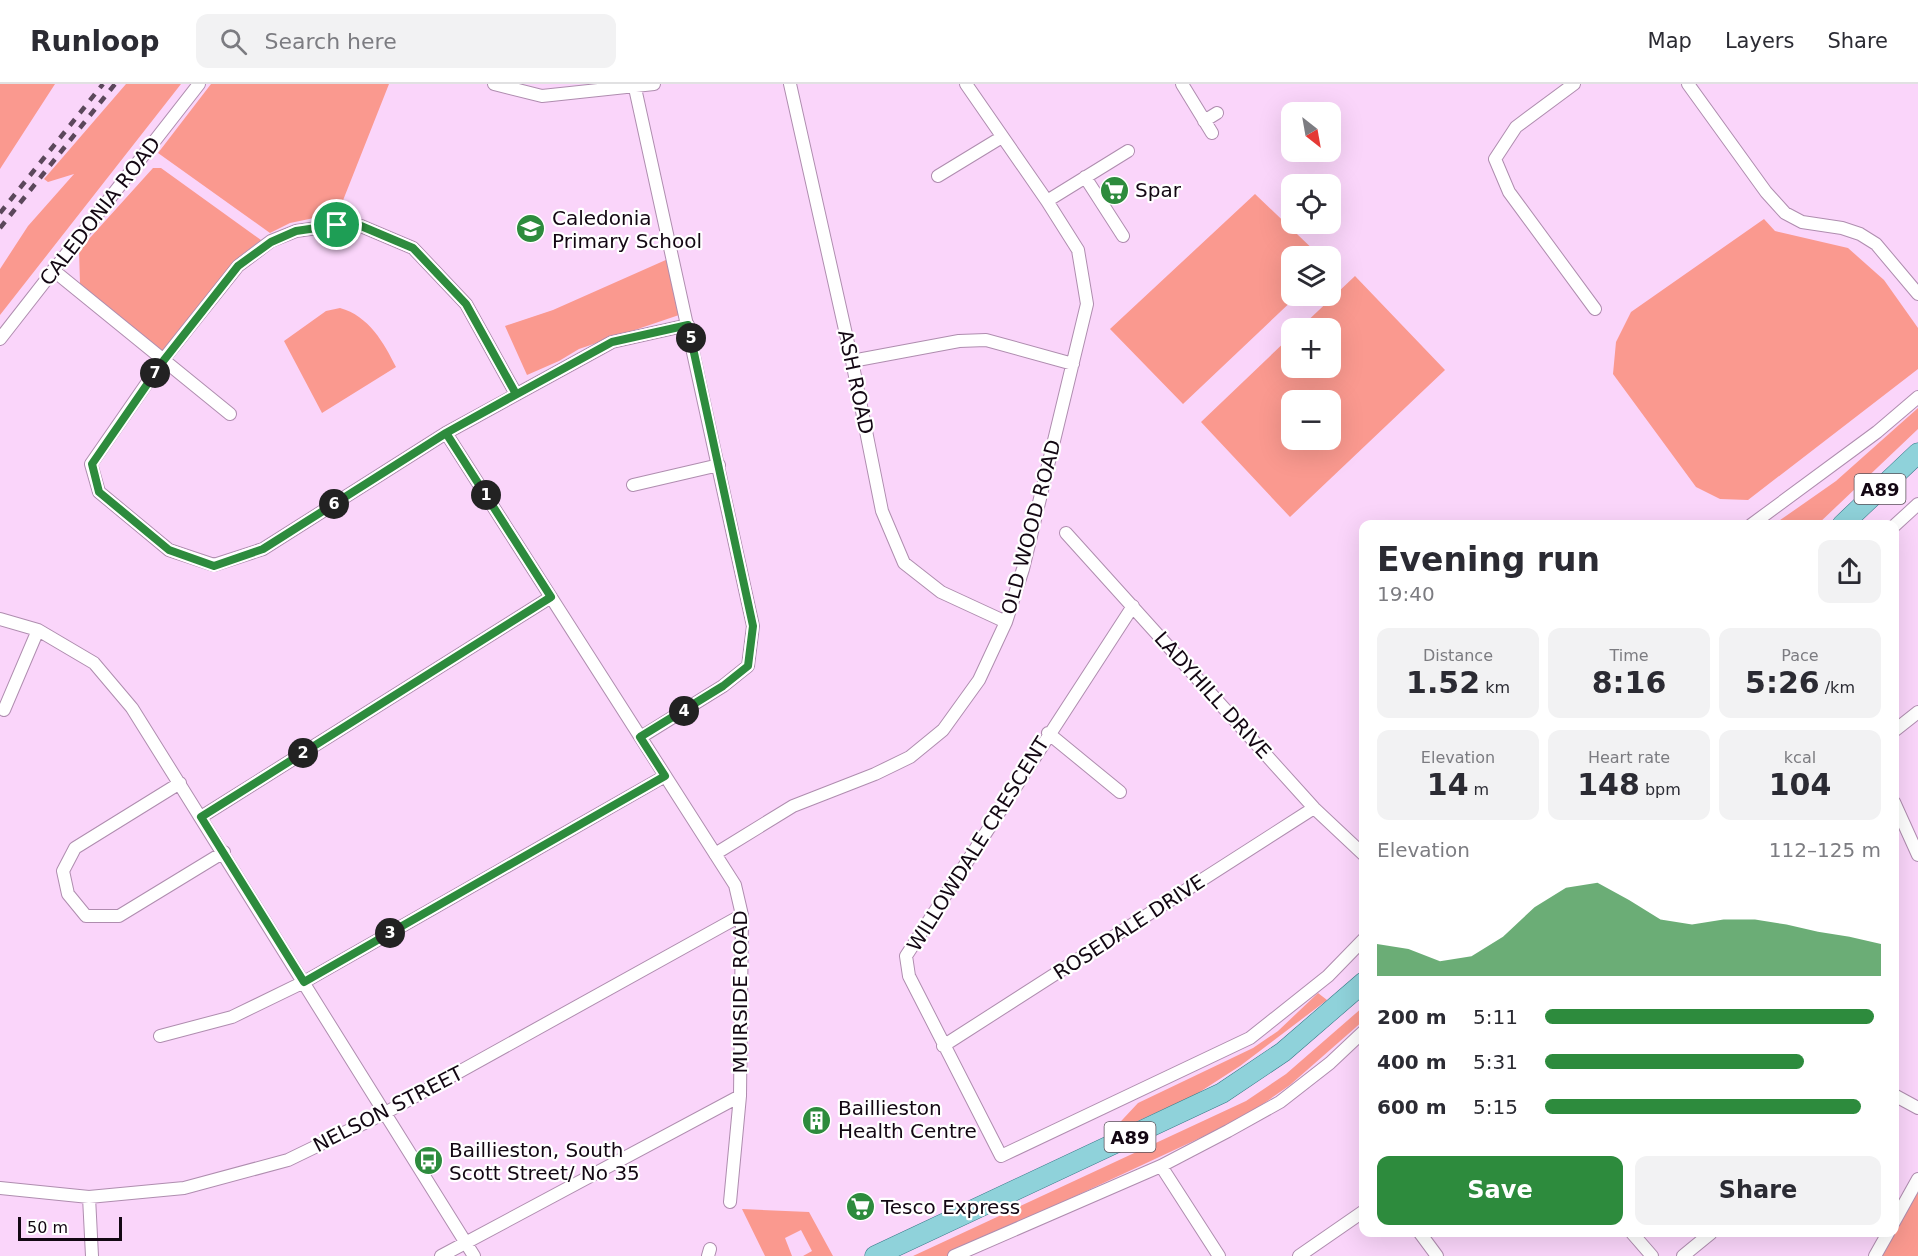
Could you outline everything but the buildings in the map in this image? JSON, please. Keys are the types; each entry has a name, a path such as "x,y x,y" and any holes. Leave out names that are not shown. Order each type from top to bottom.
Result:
{"main road":[{"name":"A89","path":"1847,520 1918,453"},
{"name":"A89","path":"875,1256 1222,1093 1283,1052 1359,986"}],"street":[{"name":"CALEDONIA ROAD","path":"0,339 200,84"},
{"path":"494,84 542,96 635,88 654,84"},
{"name":"ASH ROAD","path":"790,84 852,361 882,511 904,563 941,592 1006,622"},
{"name":"OLD WOOD ROAD","path":"715,854 793,806 875,774 910,757 943,730 979,680 1006,622 1023,569 1087,304 1078,249 966,84"},
{"path":"1182,84 1212,133"},
{"path":"1574,84 1516,127 1495,159 1509,192 1595,309"},
{"path":"1688,84 1766,192 1785,213 1802,222 1842,228 1876,244 1918,294"},
{"path":"635,88 753,626 748,666 723,686 640,737"},
{"path":"1204,121 1217,113"},
{"path":"938,176 1002,136"},
{"path":"1047,201 1128,151"},
{"path":"1084,177 1123,236"},
{"path":"516,394 466,304 413,248 361,226 346,224 296,231 262,248 238,266 164,360 92,464 99,492 169,550 214,566 263,549 446,433 612,342 688,325"},
{"path":"53,270 230,414"},
{"path":"852,361 959,341 986,340 1073,364"},
{"path":"1761,520 1893,419 1918,397"},
{"name":"MUIRSIDE ROAD","path":"446,433 735,885 742,915 740,1096 730,1202"},
{"path":"633,485 719,465"},
{"path":"1899,521 1918,504"},
{"name":"LADYHILL DRIVE","path":"1066,533 1314,807 1359,850"},
{"path":"201,817 551,597"},
{"name":"WILLOWDALE CRESCENT","path":"1132,606 906,956 909,976 1001,1156 1250,1038 1328,976 1359,944"},
{"path":"0,619 38,630 94,663 132,708 224,852 474,1256"},
{"path":"4,710 38,630"},
{"path":"1899,727 1918,712"},
{"path":"1048,734 1120,792"},
{"path":"160,1036 232,1017 304,982 665,776"},
{"path":"180,783 75,848 63,871 68,894 86,916 119,916 224,852"},
{"name":"ROSEDALE DRIVE","path":"943,1046 1314,807"},
{"path":"1899,813 1918,855"},
{"name":"NELSON STREET","path":"0,1188 89,1197 184,1188 288,1160 386,1113 742,915"},
{"path":"954,1256 1161,1166 1280,1102 1330,1063 1359,1036"},
{"path":"441,1256 740,1096"},
{"path":"1899,1098 1918,1108"},
{"path":"1161,1166 1219,1256"},
{"path":"1899,1213 1918,1179"},
{"path":"89,1197 92,1256"},
{"path":"1299,1256 1359,1214"},
{"path":"1423,1237 1437,1256"},
{"path":"1635,1237 1652,1256"},
{"path":"1683,1256 1706,1237"},
{"path":"1875,1256 1886,1237"}],"shaded area":[{"path":"0,84 55,84 0,169"},
{"path":"126,84 181,84 0,315 0,269 28,226 74,174 48,182 44,179"},
{"path":"211,84 389,84 338,213 290,223 270,233 158,153"},
{"path":"153,168 161,168 261,240 234,261 164,352 80,284 79,250"},
{"path":"1255,194 1281,219 1281,234 1297,234 1310,246 1281,246 1281,306 1286,306 1183,404 1110,329"},
{"path":"1764,219 1775,231 1848,248 1884,280 1918,328 1918,369 1748,500 1720,499 1696,487 1613,374 1616,342 1631,312"},
{"path":"668,259 679,315 579,349 527,375 505,326 553,310"},
{"path":"1355,276 1445,370 1290,517 1201,422 1281,346 1281,378 1341,378 1341,318 1311,318 1323,306 1341,306 1341,289"},
{"path":"340,308 359,317 367,324 381,340 396,367 322,413 284,341 326,311"},
{"path":"1918,408 1918,429 1822,520 1780,520 1836,481"},
{"path":"1318,993 1327,1000 1240,1066 1195,1095 1109,1134 1138,1103 1253,1048 1278,1031"},
{"path":"1359,1010 1359,1025 1290,1085 1243,1118 947,1256 913,1256 1246,1101 1286,1074"},
{"path":"1918,1189 1918,1256 1881,1256 1891,1237 1899,1237 1899,1223"},
{"path":"742,1209 809,1212 833,1256 803,1256 812,1251 801,1230 785,1238 792,1256 765,1256"}],"railway":[{"path":"0,213 103,84"},
{"path":"0,228 115,84"}],"place":[{"name":"Spar","path":"1114,190"},
{"name":"Caledonia Primary School","path":"531,229"},
{"name":"Baillieston Health Centre","path":"817,1120"},
{"name":"Baillieston, South Scott Street/ No 35","path":"428,1161"},
{"name":"Tesco Express","path":"860,1207"}],"route":[{"path":"337,225 296,231 271,242 238,266 164,360 92,464 99,492 169,550 214,566 263,549 446,433 612,342 688,325 753,626 748,666 723,686 640,737 665,776 304,982 201,817 551,597 446,433 516,394 466,304 413,248 361,226 337,225"}]}
